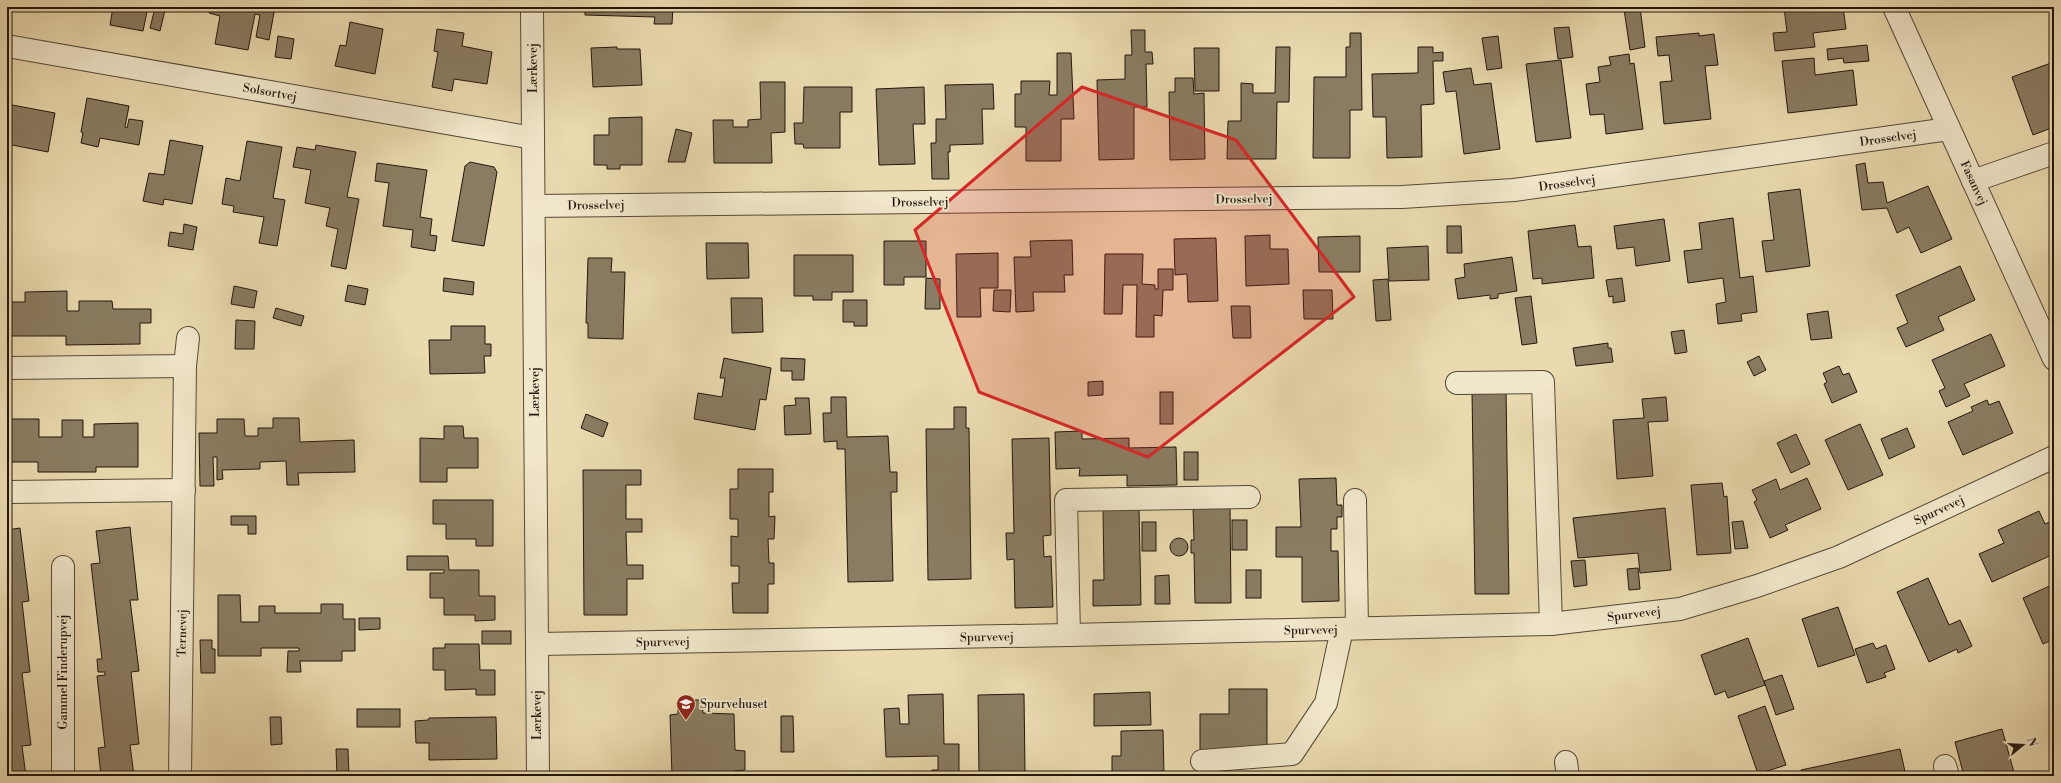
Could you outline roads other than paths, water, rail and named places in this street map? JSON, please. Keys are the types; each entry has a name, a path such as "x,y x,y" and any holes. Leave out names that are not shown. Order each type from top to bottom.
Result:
{"street":[{"name":"Lærkevej","path":"532,7 538,776"},
{"name":"Fasanvej","path":"1894,7 2054,359"},
{"name":"Solsortvej","path":"7,46 533,138"},
{"name":"Drosselvej","path":"534,206 1402,197 1514,190 1949,129"},
{"path":"1973,181 2054,153"},
{"name":"Ternevej","path":"180,776 185,366 188,338"},
{"path":"7,368 185,366"},
{"path":"1457,383 1543,382 1551,624"},
{"name":"Spurvevej","path":"537,644 1069,635 1551,624 1680,608 1757,586 1839,557 2054,457"},
{"path":"7,492 184,490"},
{"path":"1069,635 1066,500 1249,497"},
{"path":"1202,761 1292,754 1326,703 1349,629 1355,500"},
{"name":"Gammel Finderupvej","path":"63,567 63,776"}],"place":[{"name":"Spurvehuset","path":"686,721"}]}
